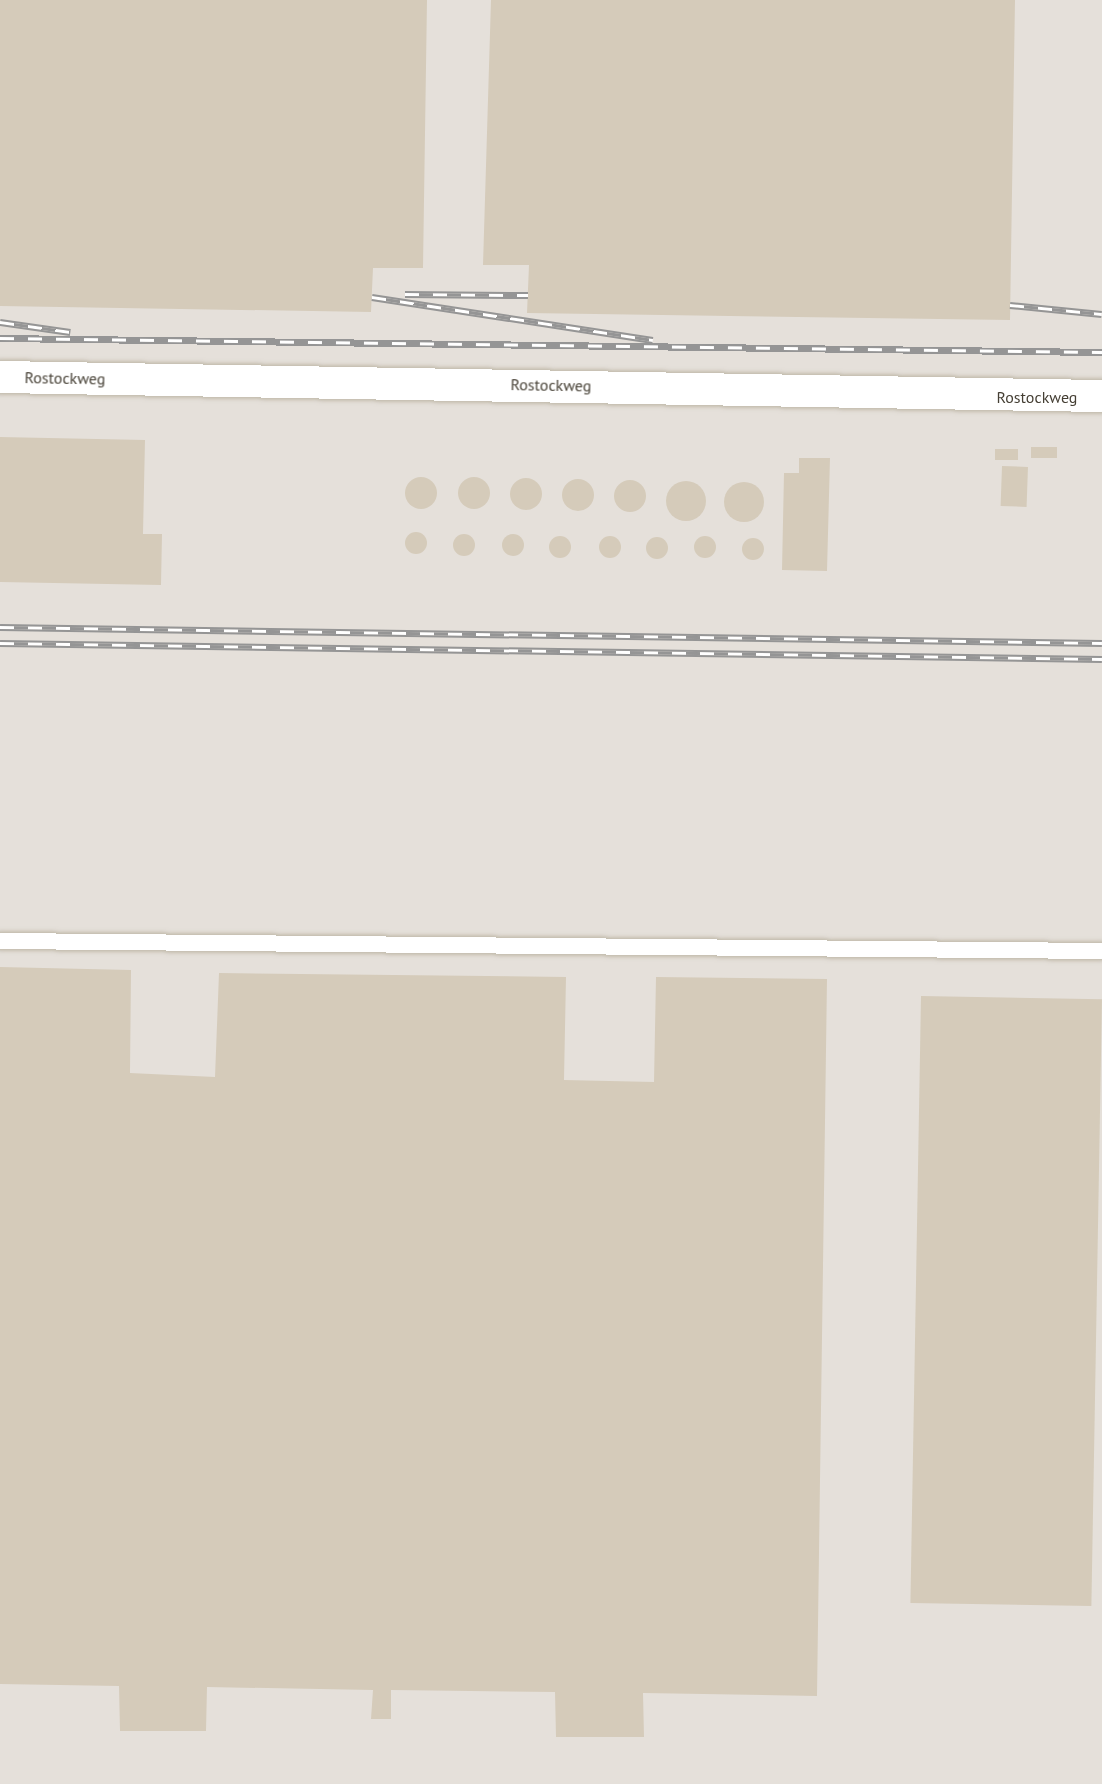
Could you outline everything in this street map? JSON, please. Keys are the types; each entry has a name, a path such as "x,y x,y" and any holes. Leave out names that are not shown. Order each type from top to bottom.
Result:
{"street":[{"name":"Rostockweg","path":"0,377 1102,396"}],"lane":[{"path":"0,941 1102,951"}],"shaded area":[{"path":"0,0 1102,0 1102,1784 0,1784"}],"building":[{"path":"0,0 427,0 423,268 373,268 371,312 0,306"},
{"path":"491,0 1015,0 1010,320 527,313 529,265 483,265"},
{"path":"0,437 145,440 143,534 162,534 161,585 0,582"},
{"path":"1031,447 1057,447 1057,458 1031,458"},
{"path":"995,449 1018,449 1018,460 995,460"},
{"path":"799,458 830,458 827,571 782,570 784,473 799,473"},
{"path":"1002,466 1028,467 1027,507 1001,506"},
{"path":"421,477 432,482 437,493 432,504 421,509 410,504 405,493 410,482"},
{"path":"474,477 485,482 490,493 485,504 474,509 463,504 458,493 463,482"},
{"path":"526,478 537,483 542,494 537,505 526,510 515,505 510,494 515,483"},
{"path":"578,479 589,484 594,495 589,506 578,511 567,506 562,495 567,484"},
{"path":"630,480 641,485 646,496 641,507 630,512 619,507 614,496 619,485"},
{"path":"686,481 694,482 700,487 705,493 705,509 700,515 694,520 686,521 678,520 672,515 667,509 666,501 667,493 672,487 678,482"},
{"path":"744,482 752,483 758,488 763,494 763,510 758,516 752,521 744,522 736,521 730,516 725,510 724,502 725,494 730,488 736,483"},
{"path":"416,532 424,535 427,543 424,551 416,554 408,551 405,543 408,535"},
{"path":"464,534 472,537 475,545 472,553 464,556 456,553 453,545 456,537"},
{"path":"513,534 521,537 524,545 521,553 513,556 505,553 502,545 505,537"},
{"path":"560,536 568,539 571,547 568,555 560,558 552,555 549,547 552,539"},
{"path":"610,536 618,539 621,547 618,555 610,558 602,555 599,547 602,539"},
{"path":"705,536 713,539 716,547 713,555 705,558 697,555 694,547 697,539"},
{"path":"657,537 665,540 668,548 665,556 657,559 649,556 646,548 649,540"},
{"path":"753,538 761,541 764,549 761,557 753,560 745,557 742,549 745,541"},
{"path":"0,967 131,970 130,1073 215,1077 219,973 566,977 564,1080 654,1082 656,977 827,979 817,1696 643,1693 644,1737 556,1737 555,1692 391,1690 391,1719 371,1719 373,1690 207,1687 206,1731 120,1731 119,1686 0,1684"},
{"path":"921,996 1102,999 1091,1606 910,1603"}],"railway":[{"path":"405,294 528,295"},
{"path":"372,297 653,340"},
{"path":"1010,305 1102,314"},
{"path":"0,322 70,332"},
{"path":"0,338 1102,352"},
{"path":"0,627 1102,643"},
{"path":"0,643 1102,659"}]}
